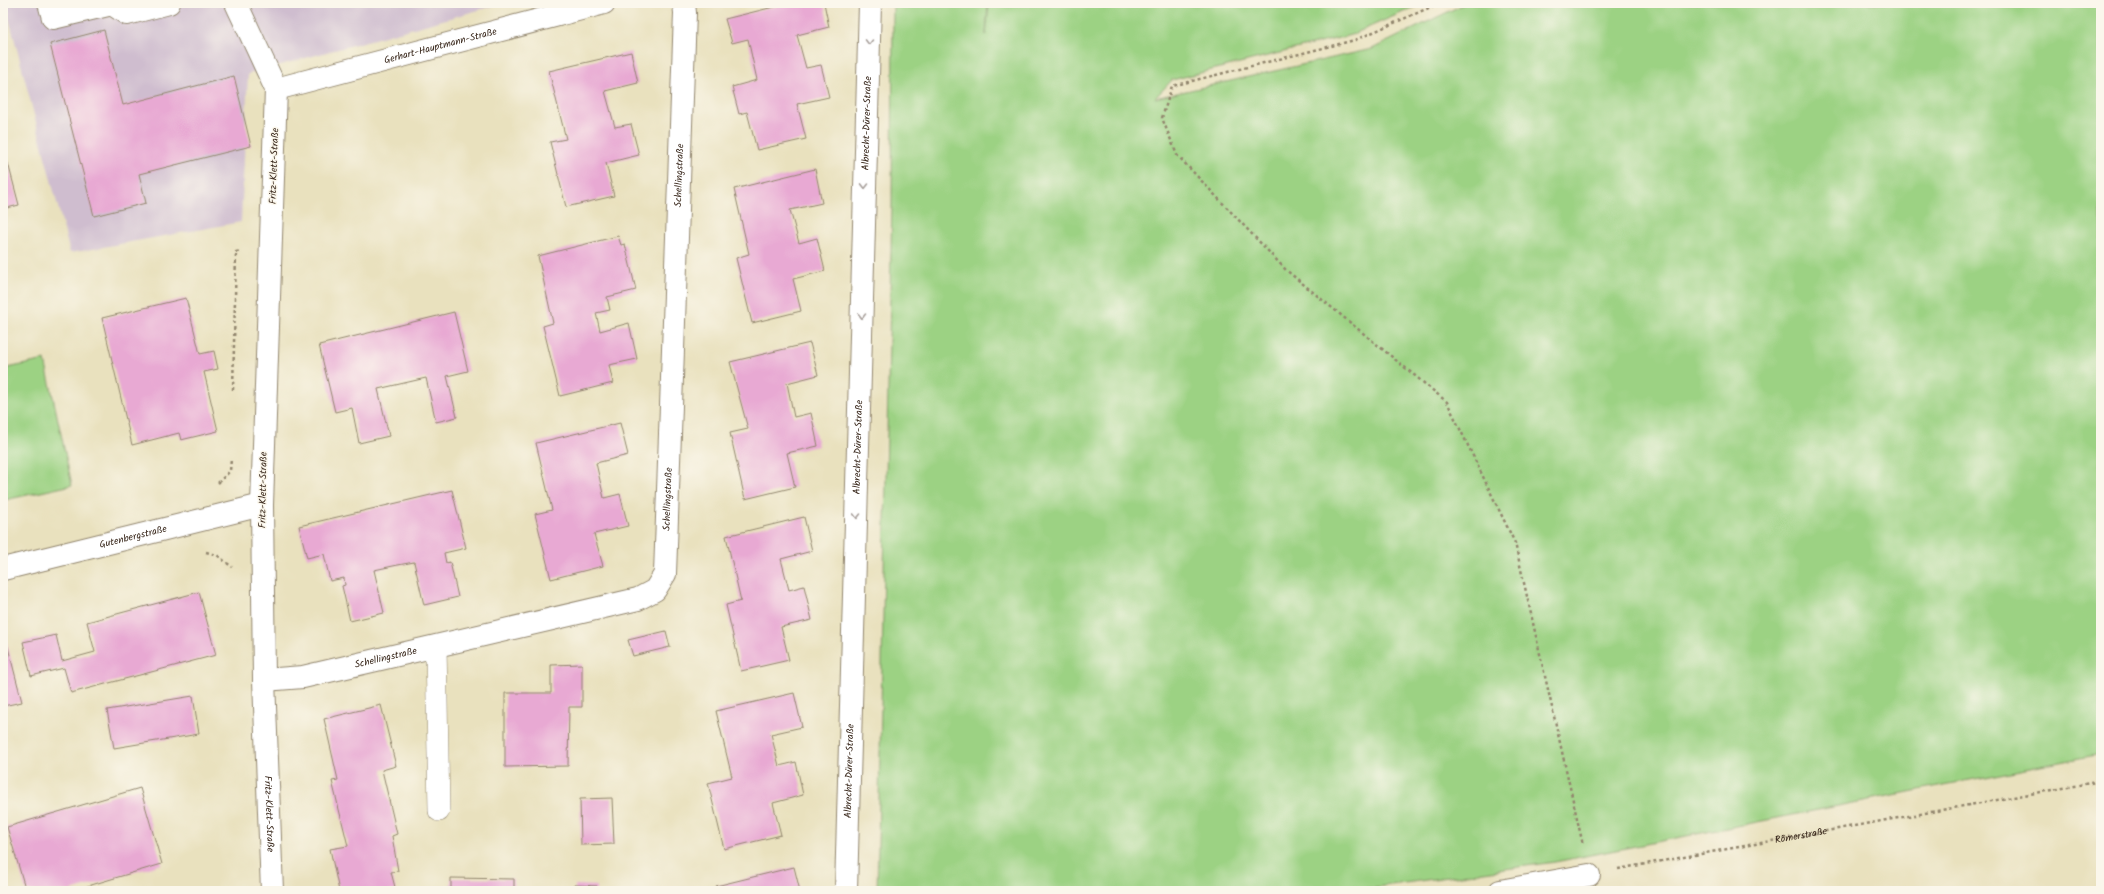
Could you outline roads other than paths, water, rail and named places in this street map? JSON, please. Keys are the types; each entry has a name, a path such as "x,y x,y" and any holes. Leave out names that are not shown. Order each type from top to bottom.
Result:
{"street":[{"path":"49,3 53,18 112,4 127,14 169,3"},
{"path":"236,3 276,89"},
{"name":"Gerhart-Hauptmann-Straße","path":"276,89 604,3"},
{"name":"Schellingstraße","path":"264,680 303,678 638,599 654,590 665,574 685,13 684,3"},
{"name":"Albrecht-Dürer-Straße","path":"846,891 870,3"},
{"name":"Fritz-Klett-Straße","path":"272,891 264,680 262,505 276,89"},
{"name":"Gutenbergstraße","path":"3,569 262,505"},
{"path":"1500,891 1589,875"}],"lane":[{"path":"436,646 439,811"}]}
